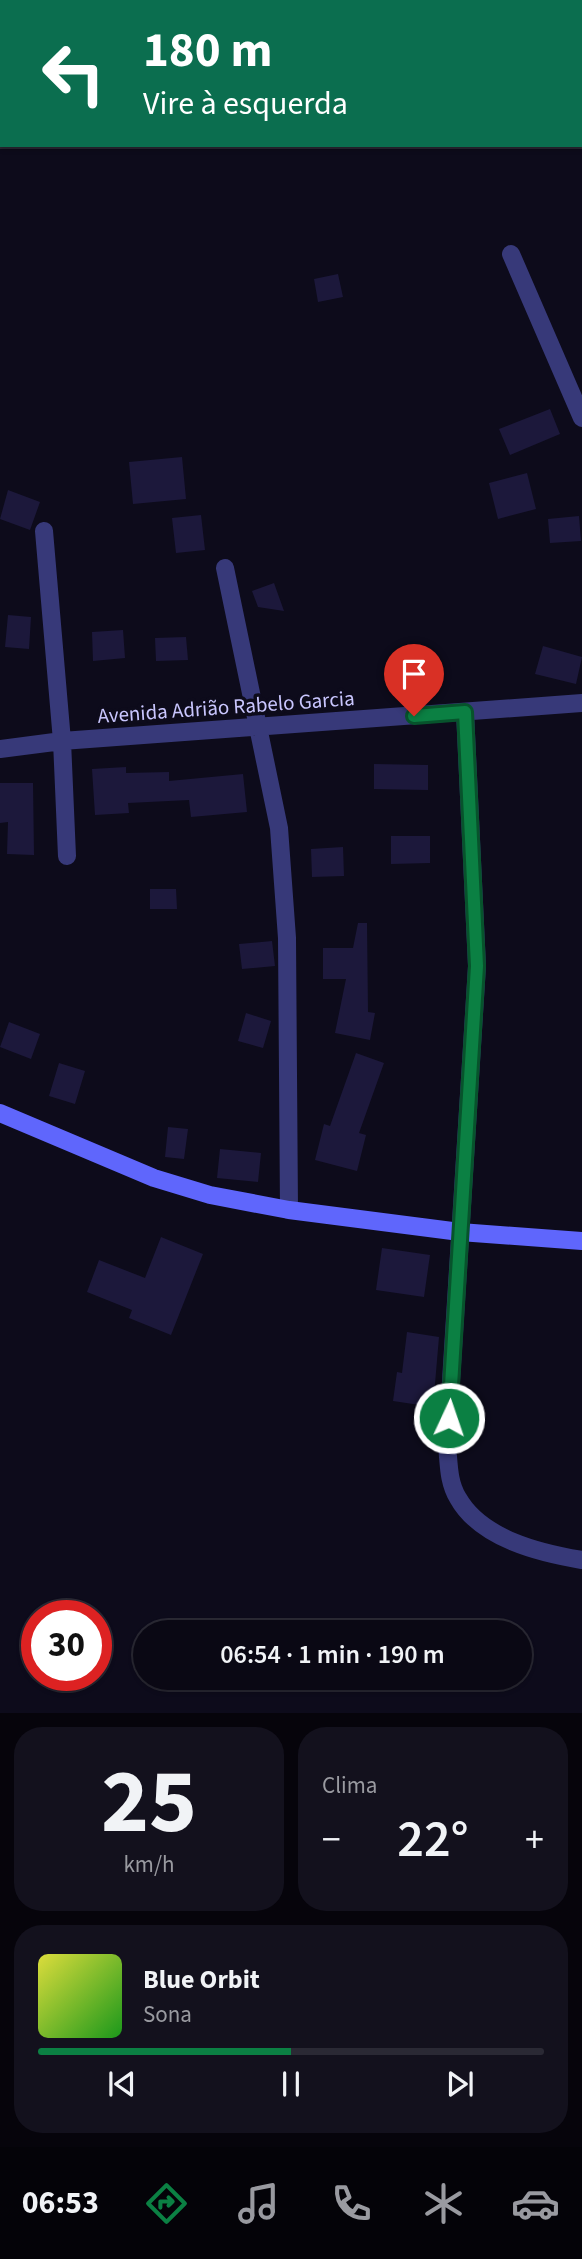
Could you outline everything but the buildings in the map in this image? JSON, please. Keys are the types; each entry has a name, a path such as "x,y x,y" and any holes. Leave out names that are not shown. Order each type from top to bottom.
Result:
{"street":[{"path":"511,254 582,418"},
{"path":"44,531 62,741 67,856"},
{"path":"225,568 279,828 287,937 289,1210"},
{"name":"Avenida Adrião Rabelo Garcia","path":"0,749 62,741 582,702"},
{"path":"465,712 477,966 447,1445 450,1478 458,1500 487,1528 514,1542 582,1560"},
{"path":"0,1113 154,1178 210,1195 289,1210 460,1232 582,1241"}],"route":[{"path":"414,716 465,712 477,966 449,1418"}]}
